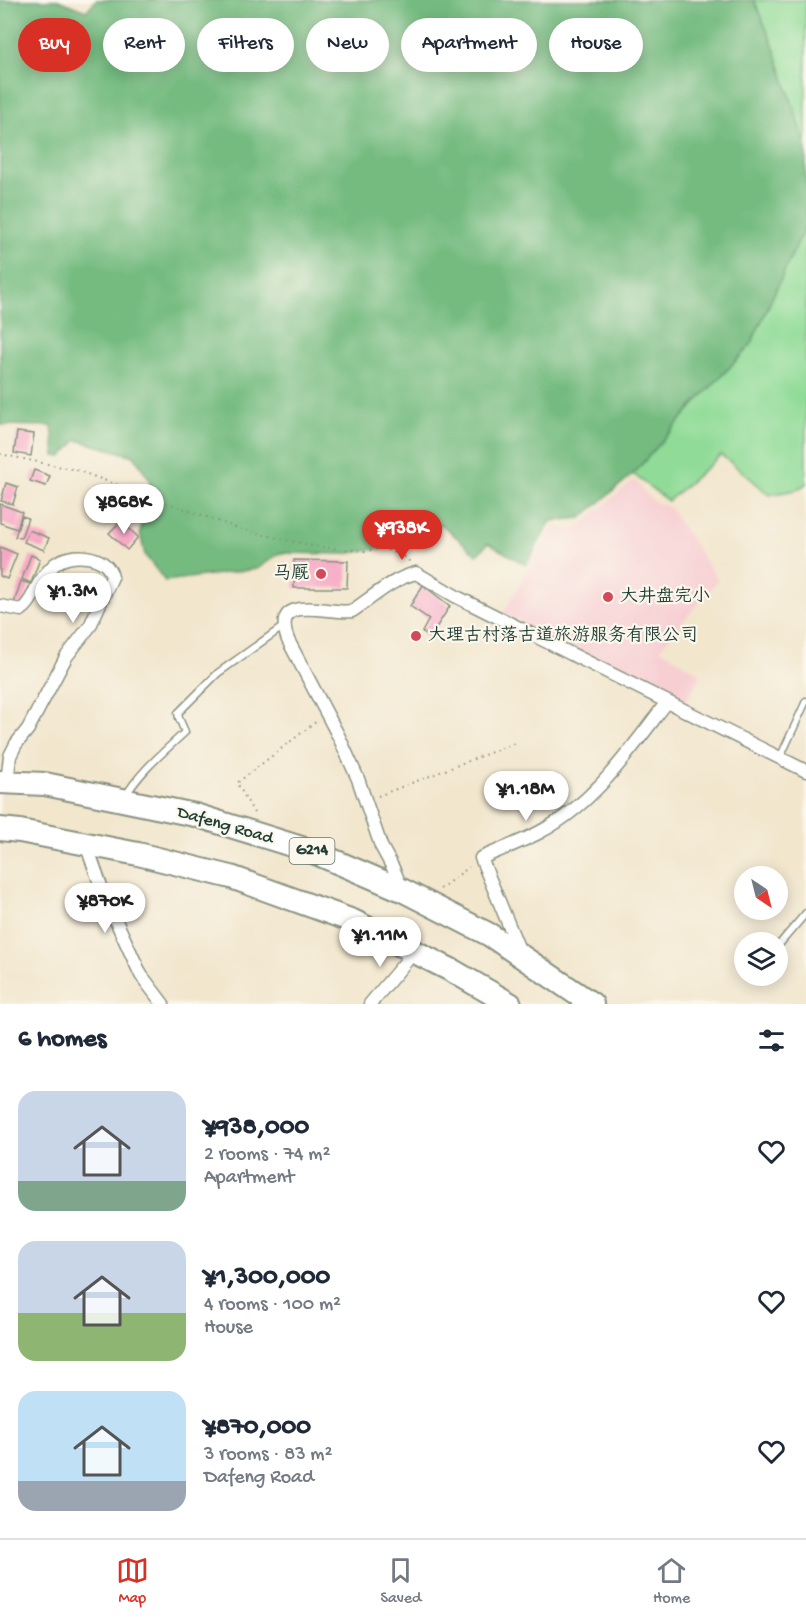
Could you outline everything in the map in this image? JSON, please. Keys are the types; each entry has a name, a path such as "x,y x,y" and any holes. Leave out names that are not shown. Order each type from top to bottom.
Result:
{"highway":[{"name":"Dafeng Road","path":"4,782 45,784 195,815 311,851 402,890 489,935 591,1004"},
{"path":"0,830 20,831 138,854 231,878 353,921 453,971 510,1004"}],"street":[{"path":"0,606 21,610 28,605 43,576 57,563 72,556 90,557 111,570 112,577 90,626 66,657 28,729 16,744 10,756 4,782"},
{"path":"402,890 381,846 358,779 339,737 288,640 285,619 291,612 303,608 352,611 397,579 416,573 457,597 806,771"},
{"path":"521,956 481,858 540,832 590,796 612,773 666,702"},
{"path":"86,844 104,895 141,975 163,1004"},
{"path":"370,1004 414,952"}],"lane":[{"path":"124,800 132,785 146,769 185,732 178,713 218,673 285,626"},
{"path":"780,759 806,701"},
{"path":"788,935 806,913"}],"path":[{"path":"0,454 76,470 243,530 318,547 365,551 383,548 407,558 416,573"},
{"path":"258,834 257,819 237,783 326,713"},
{"path":"365,801 515,743"},
{"path":"424,901 481,858"}],"shaded area":[{"name":"大井盘完小","path":"634,480 653,501 669,507 718,580 660,649 701,674 683,706 503,614 554,527 576,529"}],"green space":[{"path":"0,0 58,0 86,11 96,0 754,0 773,45 806,145 806,224 750,346 700,398 633,474 581,518 551,521 526,565 488,543 477,555 441,524 420,538 396,546 344,554 280,553 257,569 165,581 145,555 140,533 150,480 134,456 77,440 62,457 55,456 52,426 0,425"},
{"path":"754,0 806,0 806,145 773,45"},
{"path":"806,224 806,484 796,490 769,495 721,455 668,501 633,474 700,398 750,346"}],"building":[{"path":"17,432 34,434 31,456 14,453"},
{"path":"34,470 50,476 46,486 30,481"},
{"path":"6,483 18,487 13,504 1,501"},
{"path":"0,504 22,512 17,529 0,523"},
{"path":"22,516 28,518 21,538 15,537"},
{"path":"121,521 138,537 127,550 109,533"},
{"path":"29,530 49,538 44,550 24,542"},
{"path":"0,547 17,554 7,579 0,576"},
{"path":"31,555 40,559 31,583 22,579"},
{"name":"马厩","path":"294,560 348,561 347,588 294,588"},
{"path":"21,581 30,584 23,605 14,603"},
{"path":"423,585 450,606 430,637 422,632 429,619 410,606"}],"place":[{"name":"马厩","path":"321,574"},
{"name":"大井盘完小","path":"608,597"},
{"name":"大理古村落古道旅游服务有限公司","path":"416,636"}]}
